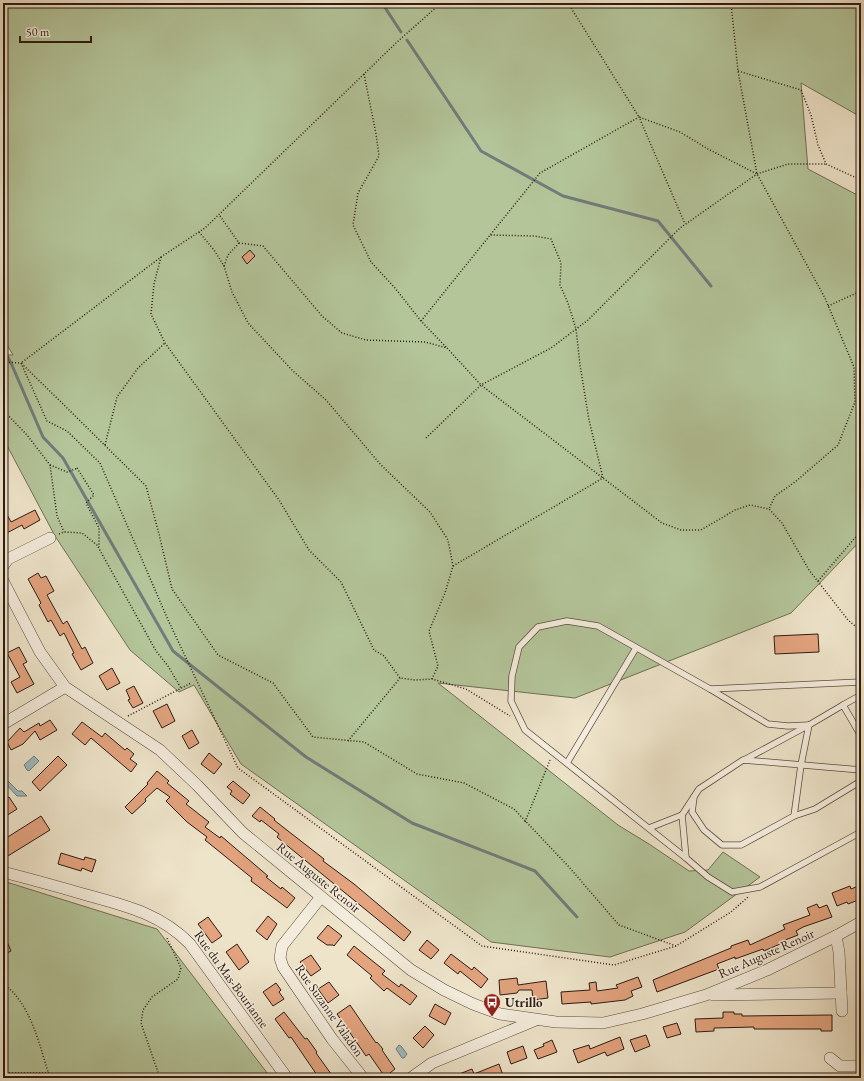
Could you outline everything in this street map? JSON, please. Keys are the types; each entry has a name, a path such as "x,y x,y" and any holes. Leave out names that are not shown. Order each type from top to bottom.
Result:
{"street":[{"path":"3,566 8,559 50,538"},
{"name":"Rue Auguste Renoir","path":"3,581 40,652 65,687 160,750 197,785 243,833 411,970 444,990 473,1004 500,1014 536,1020 603,1023 642,1014 706,994 768,970 861,922"},
{"path":"3,724 65,687"},
{"name":"Rue du Mas-Bourianne","path":"3,872 135,908 164,922 179,932 190,944 287,1078"},
{"name":"Rue Suzanne Valadon","path":"321,897 282,946 280,958 283,967 332,1039 363,1078"},
{"path":"836,936 839,952 842,1011"},
{"name":"Rue Auguste Renoir","path":"706,994 841,992"},
{"path":"411,1078 432,1063 536,1020"},
{"path":"830,1058 840,1066 861,1066"}],"lane":[{"path":"809,725 788,726 768,724 710,689 598,626 567,622 538,627 519,647 512,676 511,701 525,730 649,828 708,877 732,892 760,887 861,832"},
{"path":"567,763 636,648"},
{"path":"710,689 861,682"},
{"path":"649,828 682,815 699,789 743,760 861,695"},
{"path":"843,705 861,736"},
{"path":"794,816 801,765 809,725"},
{"path":"743,760 861,770"},
{"path":"694,797 692,812 704,830 722,845 742,845 794,816 815,810 861,781"},
{"path":"682,815 686,858"}],"path":[{"path":"3,362 20,363 161,258 199,232 364,74 441,3"},
{"path":"568,3 639,117 685,224"},
{"path":"731,3 738,70 757,174 828,307 854,367 855,402 838,445 795,482 774,496 768,509"},
{"path":"738,70 802,90 811,115 818,145 826,164"},
{"path":"364,74 379,156 358,193 353,225 371,262 395,288 421,321 481,385 662,523 681,530 701,530 734,510 750,505 768,509 782,523 809,570 848,620 861,631"},
{"path":"421,321 540,173 639,117 680,132 708,149 757,174"},
{"path":"426,438 481,385 551,348 588,320 680,228 757,174 788,164 826,164 861,180"},
{"path":"220,216 239,243 263,246 322,316 342,333 366,340 425,342 447,348"},
{"path":"199,232 214,250 224,266 232,292 248,322 293,371 326,400 381,465 430,512 448,540 453,566 445,593 429,631 438,666 432,679"},
{"path":"490,235 534,236 551,239 561,263 560,285 568,303 576,329 589,420 603,478"},
{"path":"224,266 228,255 239,243"},
{"path":"161,258 154,284 151,314 165,343 279,500 308,550 340,582 374,650 384,656 400,678 415,680 432,679 466,689 522,724"},
{"path":"828,307 861,291"},
{"path":"105,446 117,397 138,368 165,343"},
{"path":"20,363 146,486 172,590 218,655 273,684 313,737 364,742 417,774 464,783 514,809 570,867 619,925 676,946"},
{"path":"20,363 47,421 67,430 100,463 169,622 238,768 482,946 614,965 676,946 731,912 760,887"},
{"path":"3,410 26,435 50,465 67,472 78,468 94,495 86,503 99,528 99,548"},
{"path":"50,465 57,516 64,532"},
{"path":"453,566 603,478"},
{"path":"50,538 64,532 82,533 97,545 156,651 182,688"},
{"path":"818,581 861,532"},
{"path":"348,741 400,678"},
{"path":"117,722 191,684"},
{"path":"526,822 553,752"},
{"path":"160,1078 141,1023 143,1010 152,996 178,979 181,968 165,935 164,922"},
{"path":"3,984 18,997 28,1012 50,1078"},
{"path":"3,1073 49,1073"},
{"path":"43,1078 49,1073"}],"green space":[{"path":"3,3 861,3 861,117 801,83 808,169 861,197 861,540 791,613 575,698 438,683 618,825 689,871 708,870 723,852 760,877 685,932 610,957 491,942 241,764 194,685 179,692 130,650 55,536 3,438 3,355 13,355 3,338"},
{"path":"3,881 157,929 271,1078 3,1078"}],"water":[{"path":"34,756 39,761 29,771 24,765"},
{"path":"3,776 18,791 22,791 27,796 17,796 3,781"},
{"path":"399,1045 407,1054 404,1058 402,1058 396,1049"}],"building":[{"path":"250,250 255,256 247,264 242,257"},
{"path":"3,507 11,522 35,510 40,520 24,529 22,525 3,535"},
{"path":"38,573 41,578 46,576 54,591 47,595 63,624 67,621 82,649 85,647 93,663 81,670 72,654 74,653 64,633 60,636 51,620 48,622 39,605 41,603 28,579"},
{"path":"818,634 819,652 775,654 774,636"},
{"path":"19,647 27,662 23,664 34,684 17,693 11,682 20,677 7,653"},
{"path":"112,668 120,683 107,690 99,676"},
{"path":"134,686 143,703 133,708 128,700 130,699 126,690"},
{"path":"167,704 175,721 162,728 153,711"},
{"path":"50,720 57,730 40,740 35,731 23,744 11,750 7,742 20,728 24,732 39,723 40,726"},
{"path":"82,722 102,737 105,733 125,750 127,748 134,754 130,759 137,764 131,772 91,738 85,745 72,734"},
{"path":"192,730 199,743 189,749 182,736"},
{"path":"209,753 222,764 214,774 201,764"},
{"path":"58,756 67,765 40,791 32,782"},
{"path":"157,771 169,781 167,783 189,801 186,804 209,822 205,827 220,838 221,836 268,876 266,877 281,889 282,887 295,898 287,908 251,881 252,878 205,840 207,837 187,822 166,801 170,797 157,788 132,814 125,807 148,784 147,783"},
{"path":"233,781 250,795 243,804 230,794 232,791 227,787"},
{"path":"9,797 17,809 6,816 3,811 3,800"},
{"path":"260,807 275,819 274,820 324,859 323,861 354,884 411,932 404,941 284,843 277,837 279,834 261,820 260,822 252,816"},
{"path":"41,816 50,830 3,859 3,840"},
{"path":"61,853 84,860 85,857 96,860 92,872 82,868 81,871 58,864"},
{"path":"861,885 861,899 837,906 832,893 850,886 851,889"},
{"path":"817,904 819,908 827,905 832,917 803,927 796,931 798,935 780,942 780,944 764,951 763,949 735,959 735,957 717,964 719,969 657,992 653,980 731,948 731,946 748,940 750,945 785,929 783,925 810,915 807,908"},
{"path":"268,916 277,924 267,940 256,931"},
{"path":"208,917 222,936 212,943 198,924"},
{"path":"328,925 342,936 334,946 327,945 317,938"},
{"path":"3,932 11,951 3,955"},
{"path":"427,940 439,950 431,959 419,950"},
{"path":"237,944 249,962 239,970 226,952"},
{"path":"354,946 385,971 382,974 399,987 401,984 417,996 410,1005 387,988 384,991 370,978 372,976 347,955"},
{"path":"451,954 472,970 474,967 488,979 481,988 460,971 458,974 444,963"},
{"path":"311,955 321,969 311,976 300,962"},
{"path":"638,977 642,987 631,991 633,996 625,1000 591,1004 591,1002 562,1004 561,992 590,990 589,983 596,982 597,991 618,988 616,985"},
{"path":"517,978 518,985 546,981 548,998 533,1000 532,990 519,990 517,993 500,995 499,980"},
{"path":"329,982 339,995 328,1003 318,989"},
{"path":"276,983 281,990 279,992 284,999 273,1006 263,992"},
{"path":"435,1004 451,1013 445,1025 429,1016"},
{"path":"350,1005 376,1043 377,1042 383,1049 382,1050 395,1069 385,1077 369,1054 366,1056 337,1014"},
{"path":"284,1012 305,1039 307,1038 334,1078 319,1078 291,1037 289,1038 275,1019"},
{"path":"723,1012 734,1012 734,1014 742,1014 742,1016 832,1015 832,1031 821,1031 821,1029 754,1029 754,1027 714,1028 714,1031 696,1032 695,1019 723,1018"},
{"path":"677,1023 681,1034 667,1038 663,1027"},
{"path":"425,1026 434,1035 423,1048 413,1038"},
{"path":"646,1035 650,1046 635,1052 630,1040"},
{"path":"620,1037 624,1049 607,1056 605,1052 578,1063 573,1050 589,1045 590,1049"},
{"path":"552,1040 557,1052 538,1059 534,1050 544,1046 543,1044"},
{"path":"523,1046 527,1058 511,1064 507,1052"},
{"path":"499,1064 504,1078 449,1078 472,1069 474,1074"}],"waterway":[{"path":"382,3 401,32"},
{"path":"407,40 481,151 563,196 658,221 711,286"},
{"path":"3,348 43,437 63,458 173,651 306,757 412,823 535,871 577,917"}],"place":[{"name":"Utrillo","path":"492,1017"}]}
